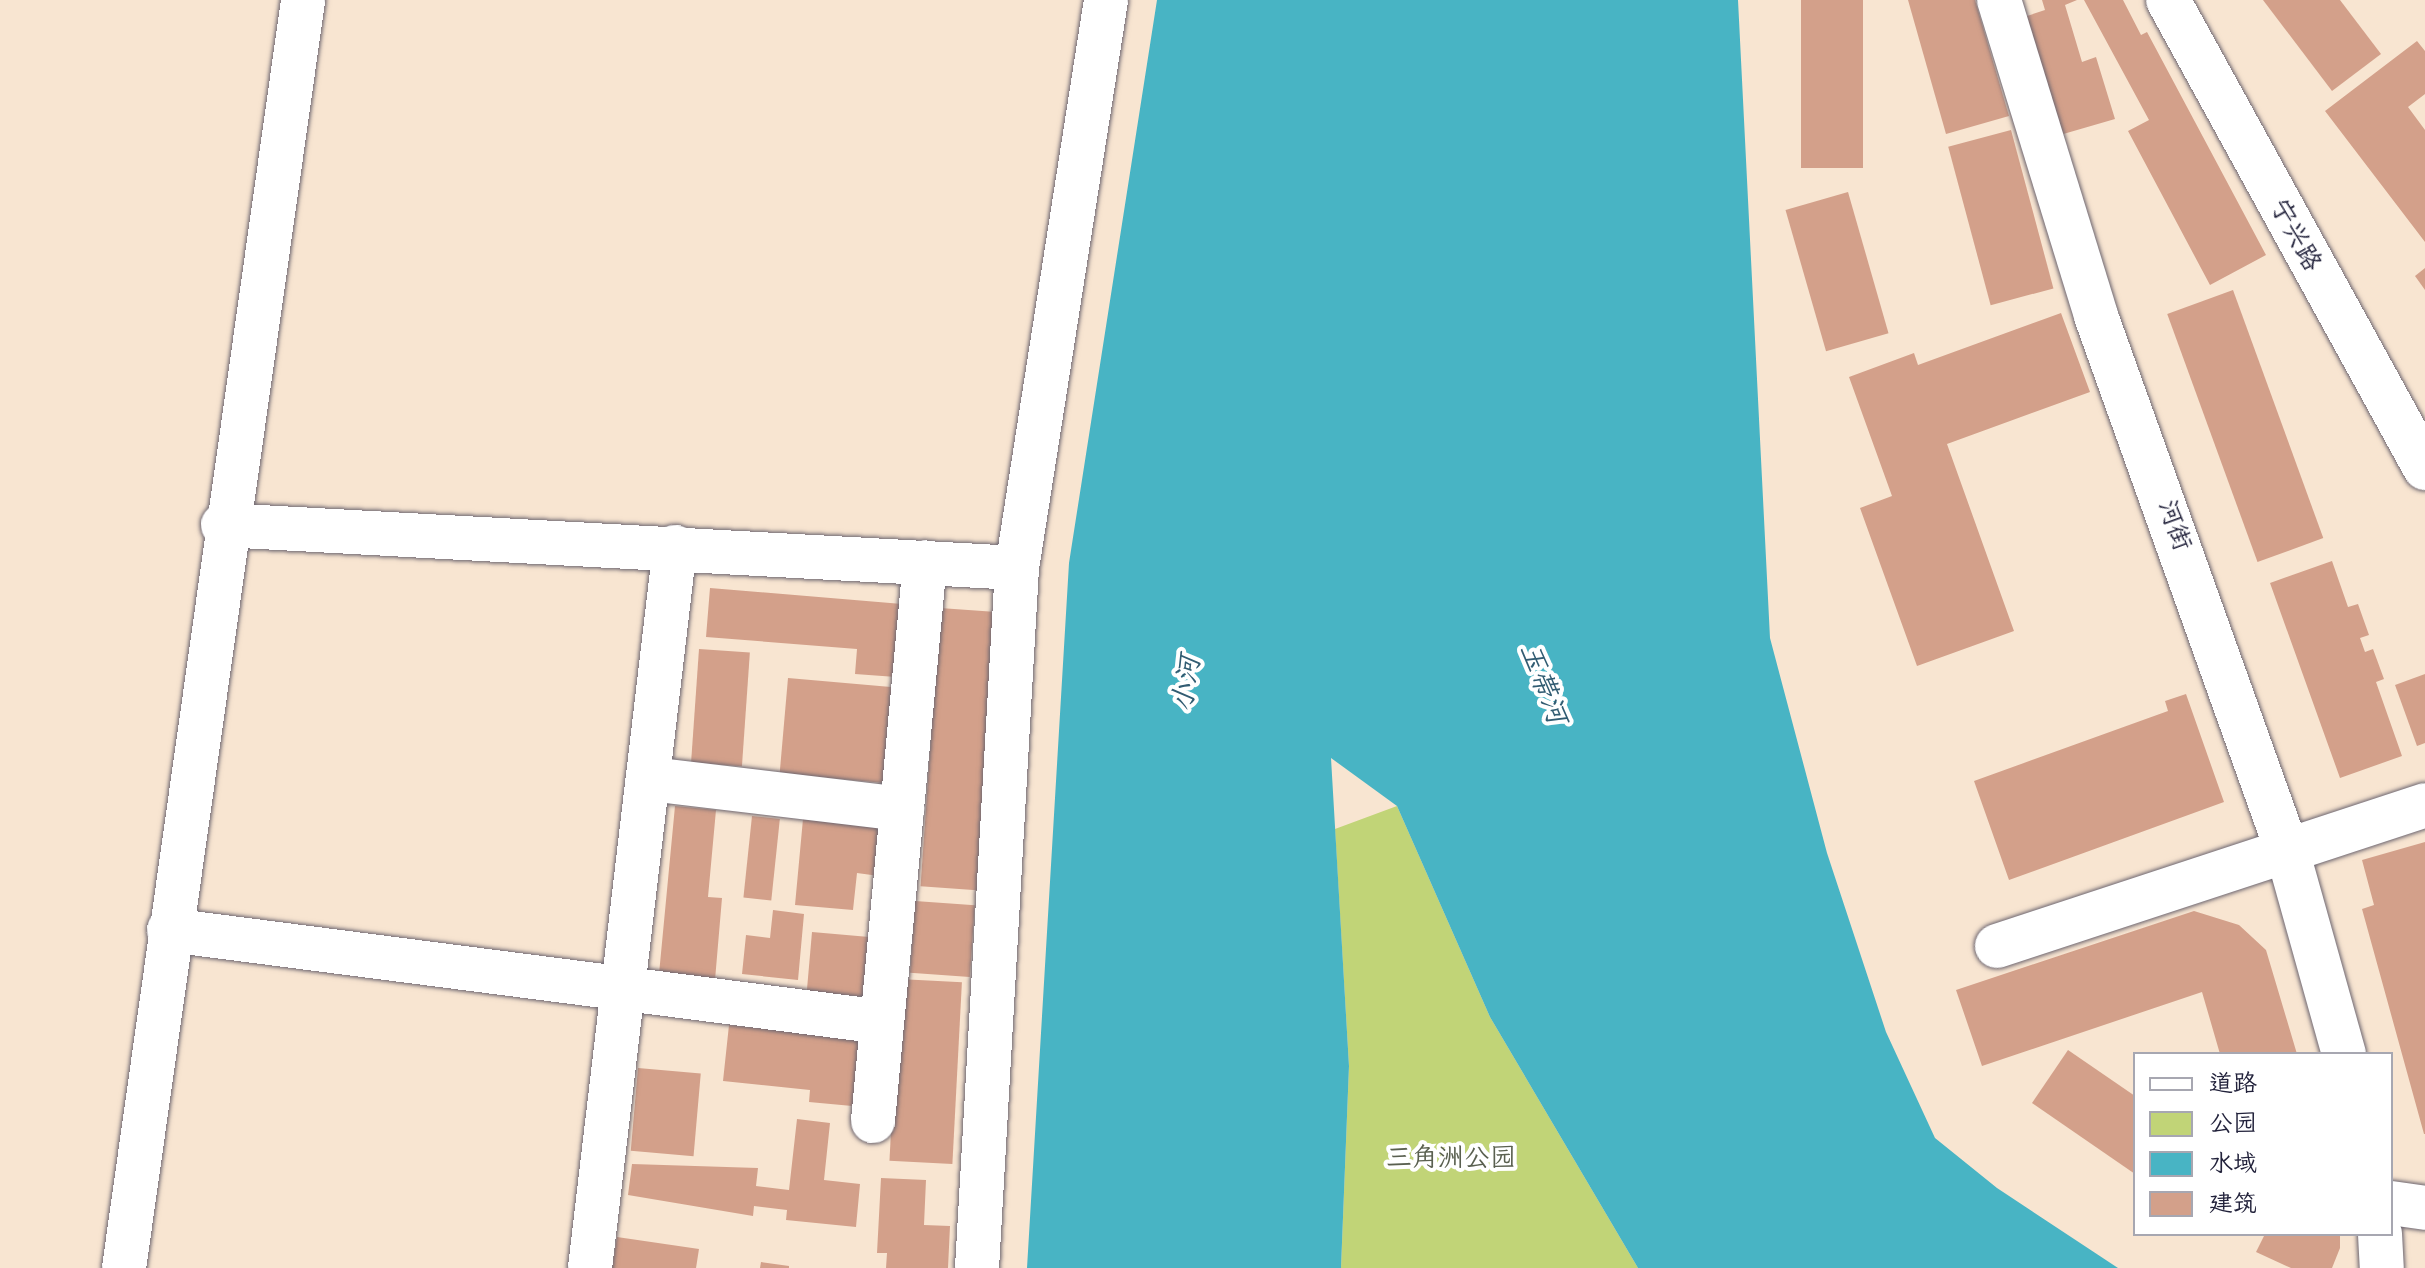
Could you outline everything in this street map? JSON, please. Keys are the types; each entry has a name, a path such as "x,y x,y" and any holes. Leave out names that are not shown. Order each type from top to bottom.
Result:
{"street":[{"path":"124,1268 223,525 303,0"},
{"path":"977,1268 1017,568 1106,0"},
{"name":"河街","path":"1999,0 2096,316 2287,850 2343,1052"},
{"name":"宁兴路","path":"2168,0 2425,468"},
{"path":"223,525 675,547 1017,568"},
{"path":"590,1268 626,989 675,547"},
{"path":"873,1121 925,562"},
{"path":"650,779 902,809"},
{"path":"1997,946 2425,805"},
{"path":"169,930 882,1022"},
{"path":"2393,1203 2425,1208"},
{"path":"2380,1236 2382,1268"}],"green space":[{"name":"三角洲公园","path":"1397,806 1490,1017 1638,1268 1341,1268 1349,1066 1335,829"}],"water":[{"path":"1157,0 1738,0 1770,638 1827,853 1886,1032 1935,1138 1997,1188 2118,1268 1638,1268 1490,1017 1397,806 1331,758 1349,1066 1341,1268 1027,1268 1069,563"}],"building":[{"path":"1801,0 1863,0 1863,168 1801,168"},
{"path":"1908,0 1975,0 2009,116 1946,134"},
{"path":"2042,0 2077,0 2065,5 2082,62 2096,57 2115,119 2053,137 2018,19 2045,10"},
{"path":"2084,0 2123,0 2141,35 2147,32 2266,255 2210,285 2128,131 2149,120"},
{"path":"2263,0 2340,0 2381,54 2332,91"},
{"path":"2417,41 2425,51 2425,94 2408,107 2425,130 2425,242 2325,111"},
{"path":"2011,130 2053,288 1991,305 1948,147"},
{"path":"1848,192 1889,333 1826,351 1786,210"},
{"path":"2425,268 2425,290 2415,276"},
{"path":"2233,290 2323,538 2258,562 2167,314"},
{"path":"2061,313 2090,392 1947,444 2014,631 1917,666 1860,508 1892,496 1849,377 1914,353 1918,365"},
{"path":"2332,561 2348,607 2358,604 2369,635 2360,638 2365,652 2373,649 2384,679 2376,682 2402,756 2340,778 2270,583"},
{"path":"710,588 902,604 896,677 855,674 857,649 706,637"},
{"path":"940,608 1000,612 980,891 921,886"},
{"path":"699,649 750,653 742,766 691,763"},
{"path":"2425,674 2425,743 2417,746 2395,685"},
{"path":"788,678 897,687 888,783 780,774"},
{"path":"2186,694 2224,802 2009,880 1974,781 2168,711 2165,701"},
{"path":"675,806 716,810 708,897 722,898 715,980 659,974"},
{"path":"752,816 780,819 771,900 743,898"},
{"path":"803,819 884,827 879,876 857,873 853,910 795,905"},
{"path":"2425,842 2424,1134 2362,909 2374,905 2362,860"},
{"path":"915,901 975,905 970,977 910,973"},
{"path":"773,910 804,914 798,980 742,974 746,935 770,938"},
{"path":"2194,911 2239,925 2266,950 2296,1052 2219,1052 2202,992 1982,1066 1956,990"},
{"path":"812,932 878,938 873,998 807,992"},
{"path":"899,979 962,982 952,1164 889,1161"},
{"path":"729,1025 869,1040 863,1107 809,1102 810,1090 723,1081"},
{"path":"2068,1050 2133,1095 2133,1173 2032,1103"},
{"path":"638,1068 701,1073 694,1156 631,1151"},
{"path":"797,1119 830,1123 824,1180 860,1184 856,1227 786,1220 787,1210 754,1206 753,1216 628,1195 632,1164 758,1168 756,1186 789,1190"},
{"path":"881,1178 926,1180 924,1225 950,1226 948,1268 886,1268 887,1253 877,1253"},
{"path":"2264,1236 2340,1236 2340,1248 2332,1268 2291,1268 2256,1252"},
{"path":"617,1237 699,1249 696,1268 612,1268"},
{"path":"761,1262 789,1266 789,1268 760,1268"}],"water label":[{"name":"小河","path":"1188,684"},
{"name":"玉带河","path":"1542,684"}]}
